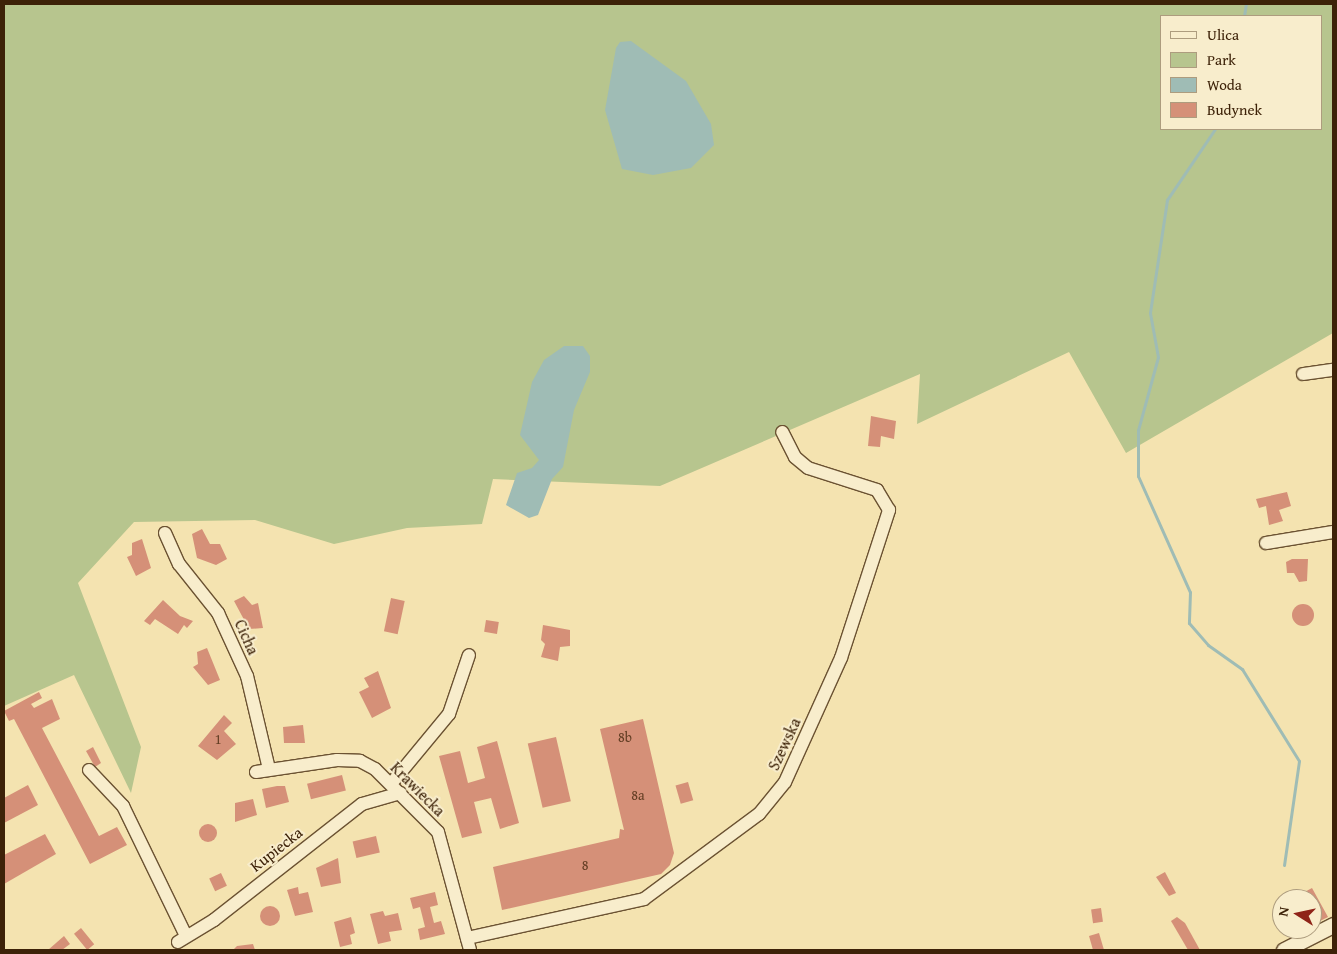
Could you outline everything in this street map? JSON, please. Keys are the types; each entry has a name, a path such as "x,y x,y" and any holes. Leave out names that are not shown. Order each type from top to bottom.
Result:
{"street":[{"path":"1303,374 1333,370"},
{"name":"Szewska","path":"468,944 644,899 759,814 785,782 841,658 889,510 877,490 808,468 795,457 782,432"},
{"name":"Cicha","path":"165,532 179,564 218,613 247,676 263,770"},
{"path":"1266,543 1333,535"},
{"path":"395,788 449,714 469,656"},
{"name":"Krawiecka","path":"263,770 360,761 395,788 443,842 468,944"},
{"name":"Kupiecka","path":"90,770 123,806 182,939 214,920 362,804 395,788"},
{"path":"1284,950 1333,925"}],"green space":[{"path":"4,4 1333,4 1333,333 1126,453 1069,352 917,424 920,374 660,486 493,479 482,524 407,528 334,544 255,520 134,522 78,583 141,747 131,793 74,675 4,706"}],"water":[{"path":"631,41 686,81 711,124 714,145 691,168 653,175 622,169 605,110 616,48 620,42"},
{"path":"564,346 583,346 590,356 590,372 574,410 563,467 552,479 538,515 529,518 506,505 517,473 532,468 539,460 520,435 532,382 544,360"}],"building":[{"path":"871,416 896,421 894,439 881,436 880,447 868,446"},
{"path":"1287,492 1291,506 1279,510 1283,521 1269,525 1266,506 1259,508 1256,499"},
{"path":"202,529 210,544 220,544 227,559 216,565 197,558 192,534"},
{"path":"142,539 151,568 136,576 127,557 132,555 132,543"},
{"path":"1292,559 1308,559 1307,581 1299,582 1294,573 1287,573 1286,562"},
{"path":"244,596 252,605 258,603 263,628 249,629 234,601"},
{"path":"391,598 405,601 398,634 384,631"},
{"path":"163,600 180,616 193,621 187,628 184,625 178,634 155,619 150,625 144,621"},
{"path":"1303,604 1311,607 1314,615 1311,623 1303,626 1295,623 1292,615 1295,607"},
{"path":"486,620 499,622 497,634 484,632"},
{"path":"543,625 570,630 570,646 560,647 558,661 541,657 545,644 541,640"},
{"path":"207,648 220,680 208,685 193,667 198,664 197,652"},
{"path":"378,671 391,708 372,718 359,692 369,687 364,678"},
{"path":"39,692 42,698 31,704 34,708 52,699 60,719 42,728 99,836 117,827 127,845 90,864 14,719 9,721 4,711"},
{"path":"224,715 232,723 224,731 236,744 217,760 198,746"},
{"path":"643,719 674,853 670,865 661,874 502,910 493,867 619,838 620,829 624,830 600,729"},
{"path":"303,725 305,743 284,743 283,727"},
{"path":"556,737 571,801 543,808 528,744"},
{"path":"497,741 519,823 500,829 491,798 474,802 482,833 462,838 439,756 460,751 468,783 485,778 477,747"},
{"path":"93,747 101,763 95,767 86,751"},
{"path":"342,775 346,791 311,799 307,784"},
{"path":"688,782 693,800 681,804 676,786"},
{"path":"28,785 38,805 4,823 4,798"},
{"path":"285,786 289,802 266,808 262,789"},
{"path":"253,799 257,815 235,822 235,803"},
{"path":"208,824 214,827 217,833 214,839 208,842 202,839 199,833 202,827"},
{"path":"45,834 56,854 4,884 4,855"},
{"path":"376,836 380,853 356,858 353,841"},
{"path":"338,858 341,883 321,887 316,868"},
{"path":"1165,872 1176,893 1169,896 1156,877"},
{"path":"221,873 227,886 215,891 209,878"},
{"path":"298,887 299,894 308,892 313,912 295,916 287,890"},
{"path":"435,892 438,905 430,907 434,923 441,921 445,934 420,940 418,929 425,927 420,907 413,909 410,898"},
{"path":"266,906 274,906 280,912 280,920 274,926 266,926 260,920 260,912"},
{"path":"1322,906 1328,917 1322,920"},
{"path":"1101,908 1103,922 1093,923 1091,909"},
{"path":"383,911 385,916 398,913 402,930 389,932 391,941 378,944 370,914"},
{"path":"351,917 355,933 350,935 352,944 340,947 334,922"},
{"path":"1177,917 1185,923 1200,950 1188,950 1171,921"},
{"path":"81,928 94,944 87,950 74,934"},
{"path":"1099,933 1104,950 1093,950 1089,936"},
{"path":"64,936 70,944 62,950 48,950"},
{"path":"253,944 255,950 233,950 237,946"}],"waterway":[{"path":"1244,15 1246,4"},
{"path":"1214,130 1167,200 1150,313 1158,357 1138,430 1138,476 1190,592 1189,623 1208,645 1242,669 1299,761 1284,865"}]}
